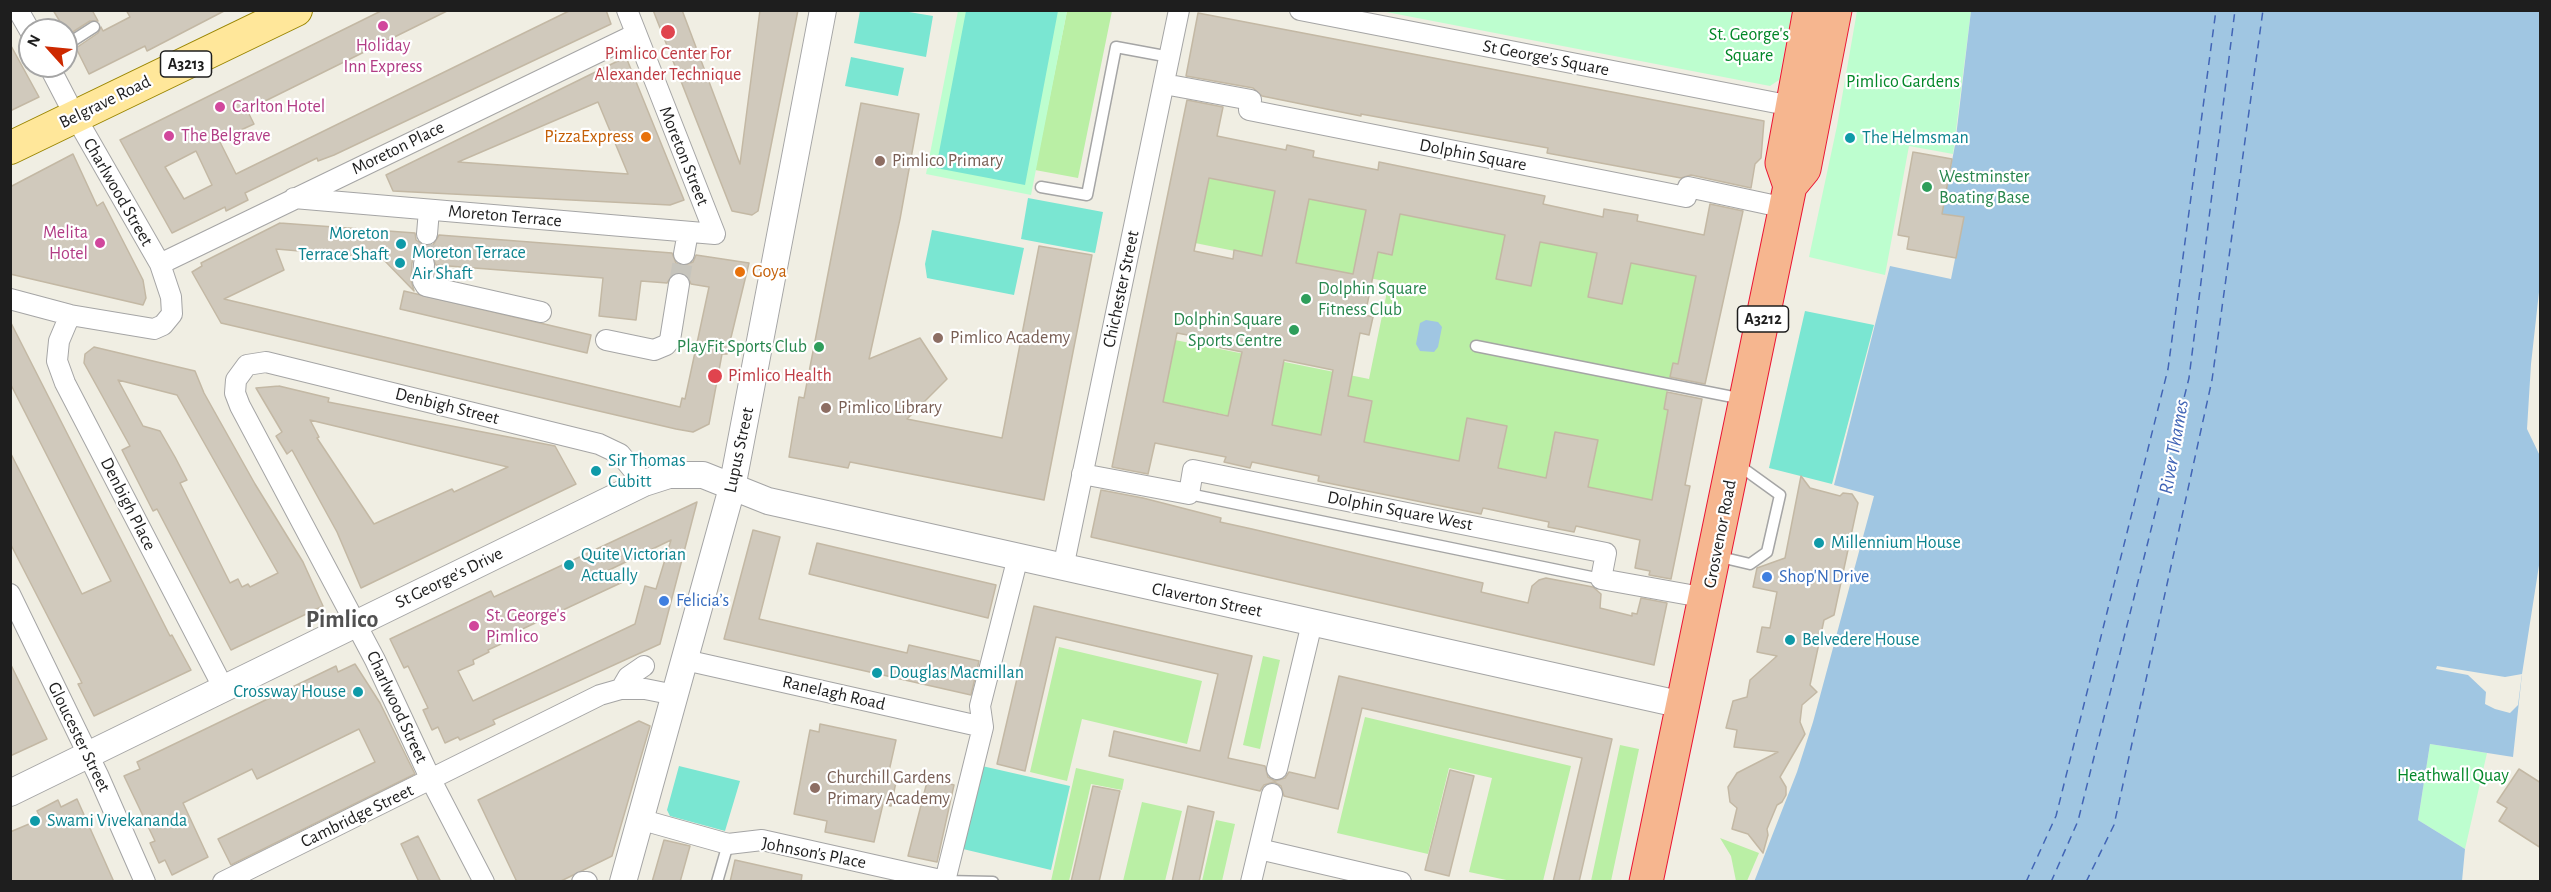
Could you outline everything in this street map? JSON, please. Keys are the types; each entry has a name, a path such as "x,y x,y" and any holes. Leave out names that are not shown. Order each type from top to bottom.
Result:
{"highway":[{"name":"Grosvenor Road","path":"1788,197 1782,163 1810,10"},
{"name":"Grosvenor Road","path":"1646,882 1707,598 1788,197 1804,169 1835,10"}],"main road":[{"name":"Belgrave Road","path":"10,148 296,10"}],"street":[{"name":"Moreton Street","path":"627,10 715,234"},
{"name":"Lupus Street","path":"622,882 732,489 823,10"},
{"name":"Chichester Street","path":"1063,568 1179,10"},
{"name":"St George's Square","path":"1300,10 1792,106"},
{"name":"Moreton Place","path":"160,264 636,34"},
{"name":"Charlwood Street","path":"55,78 160,264 173,306 172,314 154,329 70,315"},
{"name":"Dolphin Square","path":"1164,84 1251,100 1249,110 1686,197 1688,187 1788,197"},
{"name":"Moreton Terrace","path":"294,198 715,234"},
{"path":"427,234 429,210"},
{"path":"684,254 688,232"},
{"path":"424,264 423,281 426,286 541,312"},
{"path":"606,340 654,350 666,345 670,340 679,284"},
{"path":"10,299 70,315"},
{"name":"Denbigh Place","path":"70,315 59,341 57,361 65,383 224,688"},
{"name":"Denbigh Street","path":"240,374 252,362 266,362 598,444 620,454 644,483"},
{"name":"Charlwood Street","path":"240,374 235,387 240,406 375,660 431,780 484,882"},
{"name":"Dolphin Square West","path":"1189,494 1193,470 1606,553 1601,579"},
{"name":"St George's Drive","path":"10,793 644,483 669,475 693,474 703,475 732,489"},
{"path":"1082,474 1189,494"},
{"name":"Claverton Street","path":"732,489 768,501 1683,705"},
{"path":"945,881 982,728 980,706 1018,557"},
{"path":"1601,579 1707,598"},
{"name":"Gloucester Street","path":"10,594 146,882"},
{"path":"1277,769 1312,622"},
{"name":"Ranelagh Road","path":"685,660 982,728"},
{"name":"Cambridge Street","path":"621,689 628,677 644,666"},
{"name":"Cambridge Street","path":"223,882 600,695 621,689 645,689 675,695"},
{"path":"1251,882 1272,794"},
{"name":"Johnson's Place","path":"639,819 728,844 762,840 945,881"},
{"path":"1259,849 1401,882"},
{"path":"582,882 587,882"}],"lane":[{"path":"78,37 94,27"},
{"path":"1041,187 1087,195 1116,47 1170,57"},
{"path":"1476,346 1747,400"},
{"path":"1715,556 1750,564 1767,552 1780,495 1734,462"},
{"path":"1189,494 1381,528 1601,579"},
{"path":"717,882 728,844"},
{"path":"945,881 993,882"}],"green space":[{"name":"St. George's Square","path":"1792,10 1779,80 1770,86 1381,11"},
{"path":"958,11 1067,11 1031,195 926,174"},
{"path":"1067,11 1112,11 1078,178 1035,170"},
{"name":"Pimlico Gardens","path":"1857,11 1971,11 1953,154 1909,146 1885,275 1809,257 1837,126"},
{"path":"1209,178 1372,211 1358,248 1391,255 1395,213 1509,236 1496,279 1530,286 1533,240 1601,254 1589,297 1622,304 1628,276 1625,261 1696,276 1678,364 1673,364 1664,408 1668,410 1652,500 1583,486 1592,469 1598,441 1556,432 1549,461 1552,479 1491,466 1502,451 1507,426 1468,418 1468,463 1358,441 1366,432 1372,401 1329,392 1324,416 1325,436 1262,423 1275,407 1280,381 1237,373 1233,395 1236,417 1163,402 1175,340 1369,379 1389,282 1195,243"},
{"path":"1059,647 1202,681 1187,744 1082,719 1067,781 1030,772"},
{"path":"1263,656 1280,660 1260,749 1243,745"},
{"path":"1365,717 1571,766 1543,881 1511,881 1469,872 1492,778 1449,768 1428,854 1337,833"},
{"name":"Heathwall Quay","path":"2430,744 2487,753 2465,849 2418,820"},
{"path":"1620,745 1639,749 1611,881 1591,881"},
{"path":"1076,768 1124,779 1122,790 1091,784 1069,881 1051,881"},
{"path":"1142,802 1182,811 1165,881 1123,881"},
{"path":"1216,820 1235,824 1222,881 1202,881"},
{"path":"1720,838 1759,853 1747,881 1736,881 1731,856"}],"shaded area":[{"path":"860,11 903,11 933,16 926,57 854,43"},
{"path":"966,11 1058,11 1025,185 936,168"},
{"path":"851,57 904,68 898,96 845,86"},
{"path":"1028,198 1103,212 1095,253 1021,239"},
{"path":"932,230 1024,248 1014,295 927,278 925,264"},
{"path":"1805,311 1874,325 1832,484 1769,468"},
{"path":"679,766 740,781 725,831 670,816 667,810"},
{"path":"982,766 1070,786 1051,870 963,849"}],"water":[{"name":"River Thames","path":"1971,11 2540,11 2540,283 2527,429 2540,456 2540,559 2522,674 2513,757 2430,744 2418,820 2465,849 2462,881 1754,882 1797,772 1813,722 1874,496 1834,485 1890,266 1951,279 1960,234 1942,214 1955,145"},
{"path":"1426,320 1438,322 1442,327 1438,347 1434,352 1420,351 1416,344 1420,323"}],"pier":[{"path":"2437,666 2505,677 2522,674 2518,705 2510,713 2495,709 2485,704 2486,692 2468,675 2436,669"}],"building":[{"path":"53,10 92,10 98,21 90,21 78,29 78,18 58,18"},
{"path":"126,10 226,10 147,51 145,46 89,74 78,52 78,47 98,33 101,27 103,31 130,17"},
{"path":"383,10 449,10 247,110 254,124 219,140 236,174 571,10 606,10 611,24 334,155 318,161 317,158 245,193 248,200 226,211 225,207 172,233 120,140","holes":["196,151 212,185 184,199 165,167"]},
{"path":"653,10 682,10 740,164 760,10 798,10 758,211 752,215 732,211"},
{"path":"1198,13 1764,121 1761,158 1755,164 1751,188 1691,175 1681,178 1547,153 1548,148 1361,114 1361,116 1262,96 1253,88 1186,76"},
{"path":"10,44 18,59 18,78 29,78 39,97 10,111"},
{"path":"626,57 684,200 670,205 393,191 386,175","holes":["598,102 628,174 458,162"]},
{"path":"1187,100 1223,107 1217,136 1286,150 1287,145 1314,151 1313,157 1378,170 1379,162 1545,196 1543,204 1603,217 1604,209 1638,215 1637,221 1704,235 1710,204 1743,211 1705,384 1670,377 1673,363 1678,364 1696,276 1631,263 1622,304 1588,297 1597,253 1540,242 1531,286 1496,279 1505,235 1400,214 1392,255 1378,252 1365,315 1373,317 1369,335 1360,333 1348,396 1372,401 1364,442 1459,461 1467,418 1507,426 1498,468 1546,478 1555,432 1598,440 1588,487 1652,500 1668,410 1664,409 1667,392 1702,399 1685,485 1690,486 1671,579 1649,575 1650,571 1635,568 1640,540 1576,526 1574,532 1548,527 1549,522 1483,508 1481,514 1318,481 1319,476 1252,462 1250,468 1224,462 1226,457 1155,443 1148,474 1112,467","holes":["1209,178 1275,191 1262,256 1234,250 1233,259 1194,251","1309,199 1366,210 1353,274 1296,263","1177,333 1214,340 1213,346 1242,352 1228,416 1163,402","1284,360 1333,370 1321,435 1272,425"]},
{"name":"Pimlico Academy","path":"861,103 919,114 900,219 869,359 920,338 947,379 907,419 1002,438 1039,246 1092,255 1044,500 850,462 848,468 789,457 799,397 804,398"},
{"name":"Westminster Boating Base","path":"1913,152 1952,159 1942,214 1964,217 1956,258 1907,249 1909,237 1898,235"},
{"path":"73,154 97,206 103,202 143,280 146,298 143,305 10,274 10,187"},
{"path":"280,223 415,233 416,240 425,246 433,245 439,235 672,253 676,263 682,266 693,262 696,255 749,263 727,354 722,354 709,424 693,432 221,323 192,272 202,266 201,263","holes":["276,249 382,258 414,291 411,280 412,263 414,257 424,252 431,254 436,265 603,278 599,316 636,320 641,281 667,283 674,273 681,272 687,275 691,284 709,287 685,399 682,398 680,407 224,299 284,270"]},
{"path":"404,291 591,335 587,353 400,309"},
{"path":"10,321 170,636 172,635 191,670 94,716 78,684 82,683 10,543 10,452 82,594 111,581 10,383"},
{"path":"94,347 195,371 204,393 255,484 303,562 323,606 231,650 157,509 153,511 122,450 130,446 84,363 85,354","holes":["118,380 177,395 278,573 250,587 248,584 242,587 238,579 230,583 180,483 187,480 175,457 160,431 143,426"]},
{"path":"279,386 329,398 328,402 555,446 576,484 361,588 337,532 292,450 287,454 276,436 282,432 256,388","holes":["310,420 508,467 454,492 452,489 374,524 317,438 319,437"]},
{"path":"1801,476 1810,488 1840,496 1843,493 1852,494 1858,503 1834,615 1824,620 1810,685 1817,692 1802,705 1800,722 1805,734 1780,777 1786,787 1786,795 1777,805 1767,829 1768,835 1763,853 1748,834 1732,829 1737,808 1730,802 1728,787 1737,773 1778,752 1734,747 1737,730 1726,728 1733,701 1747,697 1750,680 1777,656 1757,652 1762,627 1770,628 1777,592 1753,587 1757,568 1785,558"},
{"path":"1101,490 1221,518 1220,522 1483,583 1481,592 1528,603 1532,586 1546,578 1593,587 1601,594 1600,608 1632,616 1632,613 1637,614 1641,598 1667,603 1654,665 1091,537"},
{"path":"697,502 660,644 493,720 495,724 460,740 458,737 445,743 438,727 432,730 423,710 428,708 408,666 404,668 390,639 491,591 494,597","holes":["671,540 656,589 645,586 635,624 473,701 458,671 474,664 473,660 489,652 488,650 518,636 516,632 627,580 603,573"]},
{"path":"753,530 780,537 759,619 907,653 909,645 979,661 971,695 724,639"},
{"path":"817,543 996,585 988,618 809,574"},
{"path":"1034,606 1252,656 1228,758 1265,766 1268,777 1275,781 1285,778 1289,772 1315,778 1339,676 1612,739 1579,882 1553,882 1582,758 1362,708 1338,809 1284,796 1281,786 1274,782 1264,785 1260,791 1109,756 1114,731 1200,751 1218,674 1056,637 1025,771 997,764"},
{"path":"10,663 47,739 10,756"},
{"path":"355,664 380,703 415,774 231,865 218,839 375,762 359,729 257,779 252,769 183,803 208,857 172,875 165,860 159,863 150,843 155,841 124,776 140,769 137,762 336,666 338,672"},
{"path":"639,721 650,726 612,856 559,882 517,882 478,800"},
{"path":"820,724 896,740 887,780 896,782 891,806 883,804 874,842 825,832 827,821 794,814 810,730 819,732"},
{"path":"2519,769 2541,783 2541,848 2499,821 2507,808 2497,802"},
{"path":"1450,770 1474,776 1449,876 1425,870"},
{"path":"928,778 954,785 937,862 908,856"},
{"path":"1093,786 1120,791 1099,882 1071,882"},
{"path":"77,799 114,882 10,882 10,832 41,819 37,811 58,800 61,807"},
{"path":"1188,806 1214,812 1199,882 1172,882"},
{"path":"418,836 441,882 419,882 401,844"},
{"path":"664,840 690,846 680,882 652,882"},
{"path":"735,860 802,875 801,882 730,882"}],"ferry route":[{"path":"2026,882 2056,816 2168,369 2216,10"},
{"path":"2051,882 2078,821 2189,378 2235,10"},
{"path":"2086,882 2114,825 2212,380 2263,10"}],"tunnel":[{"path":"424,264 427,234"},
{"path":"679,284 684,254"}],"place":[{"name":"Holiday Inn Express","path":"383,26"},
{"name":"Pimlico Center For Alexander Technique","path":"668,32"},
{"name":"Carlton Hotel","path":"220,107"},
{"name":"The Belgrave","path":"169,136"},
{"name":"PizzaExpress","path":"646,137"},
{"name":"The Helmsman","path":"1850,138"},
{"name":"Pimlico Primary","path":"880,161"},
{"name":"Westminster Boating Base","path":"1927,187"},
{"name":"Melita Hotel","path":"100,243"},
{"name":"Moreton Terrace Shaft","path":"401,244"},
{"name":"Moreton Terrace Air Shaft","path":"400,263"},
{"name":"Goya","path":"740,272"},
{"name":"Dolphin Square Fitness Club","path":"1306,299"},
{"name":"Dolphin Square Sports Centre","path":"1294,330"},
{"name":"Pimlico Academy","path":"938,338"},
{"name":"PlayFit Sports Club","path":"819,347"},
{"name":"Pimlico Health","path":"715,376"},
{"name":"Pimlico Library","path":"826,408"},
{"name":"Sir Thomas Cubitt","path":"596,471"},
{"name":"Millennium House","path":"1819,543"},
{"name":"Quite Victorian Actually","path":"569,565"},
{"name":"Shop'N Drive","path":"1767,577"},
{"name":"Felicia’s","path":"664,601"},
{"name":"St. George's Pimlico","path":"474,626"},
{"name":"Belvedere House","path":"1790,640"},
{"name":"Douglas Macmillan","path":"877,673"},
{"name":"Crossway House","path":"358,692"},
{"name":"Churchill Gardens Primary Academy","path":"815,788"},
{"name":"Swami Vivekananda","path":"35,821"}],"district":[{"name":"Pimlico","path":"342,620"}]}
